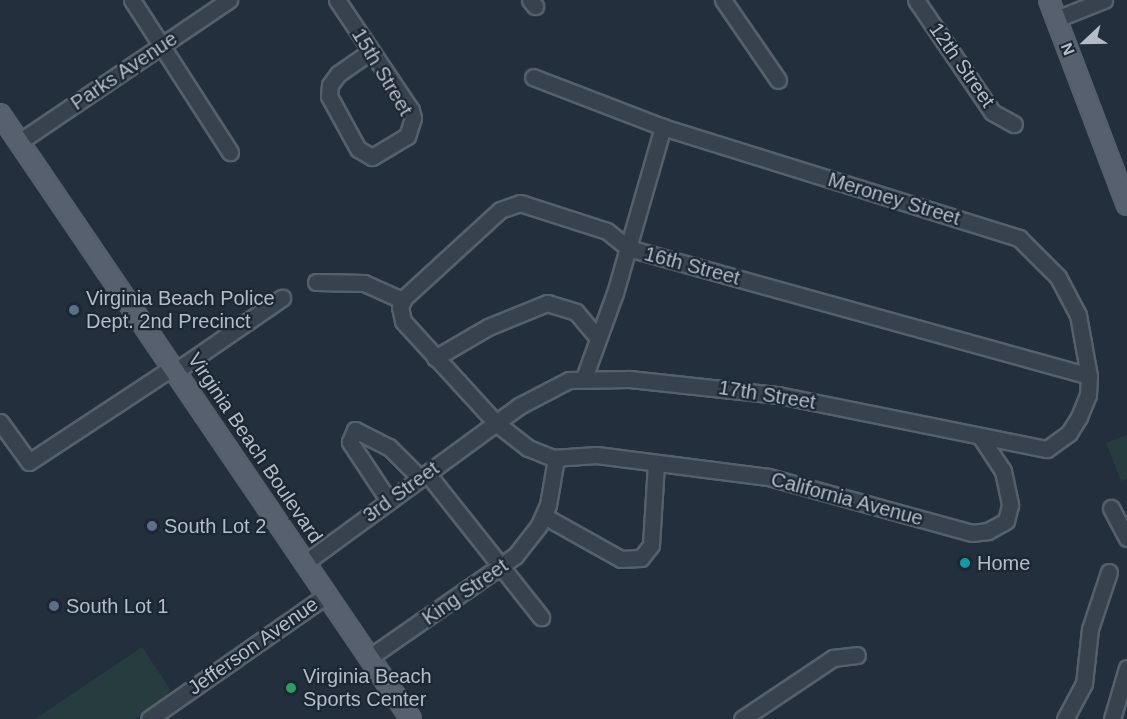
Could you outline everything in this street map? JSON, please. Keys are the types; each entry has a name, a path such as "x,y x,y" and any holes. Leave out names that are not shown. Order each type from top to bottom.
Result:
{"main road":[{"path":"1049,0 1122,180 1127,205"},
{"name":"Virginia Beach Boulevard","path":"0,114 411,719"}],"street":[{"path":"132,0 230,152"},
{"name":"Parks Avenue","path":"19,142 230,0"},
{"name":"15th Street","path":"337,0 411,110 412,125 398,142 379,155 366,156 358,149 329,96 330,85 338,74 371,51"},
{"path":"723,0 778,80"},
{"name":"12th Street","path":"916,0 992,112 1014,124"},
{"path":"1056,19 1104,0"},
{"name":"Meroney Street","path":"533,77 663,127 1019,238 1048,264 1070,295 1084,335 1089,376 1088,395 1069,433 1047,449"},
{"path":"584,378 628,248 663,127"},
{"name":"16th Street","path":"402,300 511,204 549,210 607,231 628,248 1089,376"},
{"path":"316,282 364,283 402,300 402,321 496,423 528,448 556,458"},
{"path":"0,422 29,462 282,298"},
{"path":"435,358 488,327 547,303 576,312 598,338"},
{"name":"17th Street","path":"496,423 540,391 584,378 778,395 1047,449"},
{"name":"3rd Street","path":"306,562 496,423"},
{"path":"389,501 350,442 355,430 389,447 417,475 425,475 503,567 541,617"},
{"name":"California Avenue","path":"556,458 596,455 798,484 972,533 988,531 1006,521 1010,505 1003,471 980,436"},
{"name":"King Street","path":"370,657 503,567 528,542 544,516 556,458"},
{"path":"544,516 621,560 641,558 651,545 656,463"},
{"path":"1111,508 1127,538"},
{"path":"1065,719 1084,684 1090,629 1109,572"},
{"name":"Jefferson Avenue","path":"149,719 328,594"},
{"path":"742,719 833,658 857,655"},
{"path":"1112,719 1127,668"}],"green space":[{"path":"1127,435 1127,479 1121,481 1106,443"},
{"path":"142,647 170,689 166,698 135,719 35,719"}],"place":[{"name":"Virginia Beach Police Dept. 2nd Precinct","path":"74,310"},
{"name":"South Lot 2","path":"152,526"},
{"name":"Home","path":"965,563"},
{"name":"South Lot 1","path":"54,606"},
{"name":"Virginia Beach Sports Center","path":"291,688"}]}
